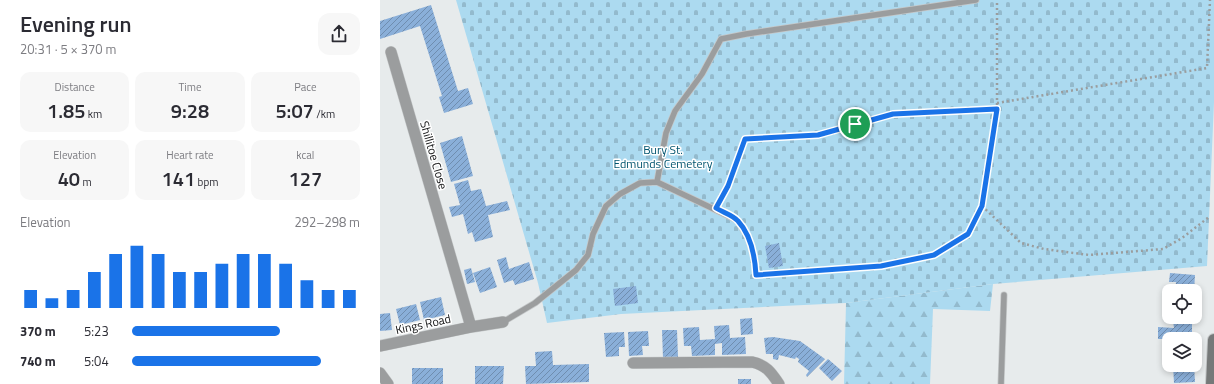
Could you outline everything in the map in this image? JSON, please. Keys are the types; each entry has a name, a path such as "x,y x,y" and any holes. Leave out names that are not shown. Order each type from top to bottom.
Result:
{"street":[{"name":"Shillitoe Close","path":"391,52 453,265"},
{"name":"Kings Road","path":"453,265 471,327"},
{"name":"Kings Road","path":"380,346 471,327 503,322"},
{"path":"1212,384 1214,340"},
{"path":"633,363 752,362 760,364 770,370 779,384"},
{"path":"380,373 388,384"}],"lane":[{"path":"657,182 666,133 675,112 702,74 722,39 754,32 976,0"},
{"path":"503,322 535,303 576,270 588,255 593,234 606,206 620,194 640,183 657,182 716,208 737,220 748,237 755,260 756,275"},
{"path":"1001,384 1004,295"}],"path":[{"path":"756,275 881,266 934,255 968,234 982,206 997,109 997,0"},
{"path":"997,103 1207,68 1210,0"},
{"path":"716,208 728,186 745,139 818,135 893,114 997,109"},
{"path":"982,206 1021,243 1044,249 1089,255 1163,249 1182,238 1209,217"}],"green space":[{"name":"Bury St. Edmunds Cemetery","path":"456,0 1214,0 1214,102 1207,266 993,284 846,303 621,314 547,323 538,283"},
{"path":"993,284 990,311 933,309 930,384 844,384 846,303"}],"building":[{"path":"431,5 458,91 468,88 473,104 444,113 439,97 442,96 420,26 380,39 380,21"},
{"path":"462,136 473,176 451,182 440,143"},
{"path":"468,180 471,191 481,189 486,206 507,201 510,210 488,215 493,237 475,242 472,232 468,234 463,214 452,217 449,207 460,205 454,184"},
{"path":"779,243 783,266 769,268 765,246"},
{"path":"506,257 509,269 529,262 534,279 515,285 513,280 504,283 497,260"},
{"path":"490,267 497,287 480,293 473,273"},
{"path":"471,268 475,282 467,284 464,270"},
{"path":"1170,273 1195,275 1194,284 1176,284 1176,282 1169,282"},
{"path":"636,286 638,303 615,306 613,289"},
{"path":"441,297 445,315 424,320 420,302"},
{"path":"416,304 420,320 400,325 396,309"},
{"path":"390,313 392,330 380,331 380,314"},
{"path":"752,318 753,334 741,335 740,319"},
{"path":"1173,324 1192,324 1192,332 1162,332 1162,339 1158,339 1158,327 1174,328"},
{"path":"729,325 730,338 745,337 746,354 722,355 722,343 715,344 715,355 692,356 691,346 684,346 683,328 699,327 700,340 715,339 714,326"},
{"path":"662,330 677,330 678,357 663,358"},
{"path":"648,331 649,346 642,346 643,355 629,356 628,332"},
{"path":"624,332 625,347 619,347 619,356 606,357 604,333"},
{"path":"773,337 800,341 825,359 807,377 806,375 809,371 798,362 799,359 796,357 795,359 779,355 778,360 773,359 773,354 766,354 764,338"},
{"path":"552,351 553,365 589,364 589,382 526,384 525,366 536,366 535,352"},
{"path":"828,359 842,371 832,381 819,368"},
{"path":"475,366 504,366 503,384 475,384"},
{"path":"412,368 443,368 443,384 412,384"},
{"path":"1173,372 1194,372 1195,382 1174,383"},
{"path":"738,379 751,379 751,384 738,384"}],"route":[{"path":"997,109 982,206 968,234 934,255 881,266 756,275 755,260 748,237 737,220 716,208 728,186 745,139 818,135 855,124 893,114 997,109"}]}
